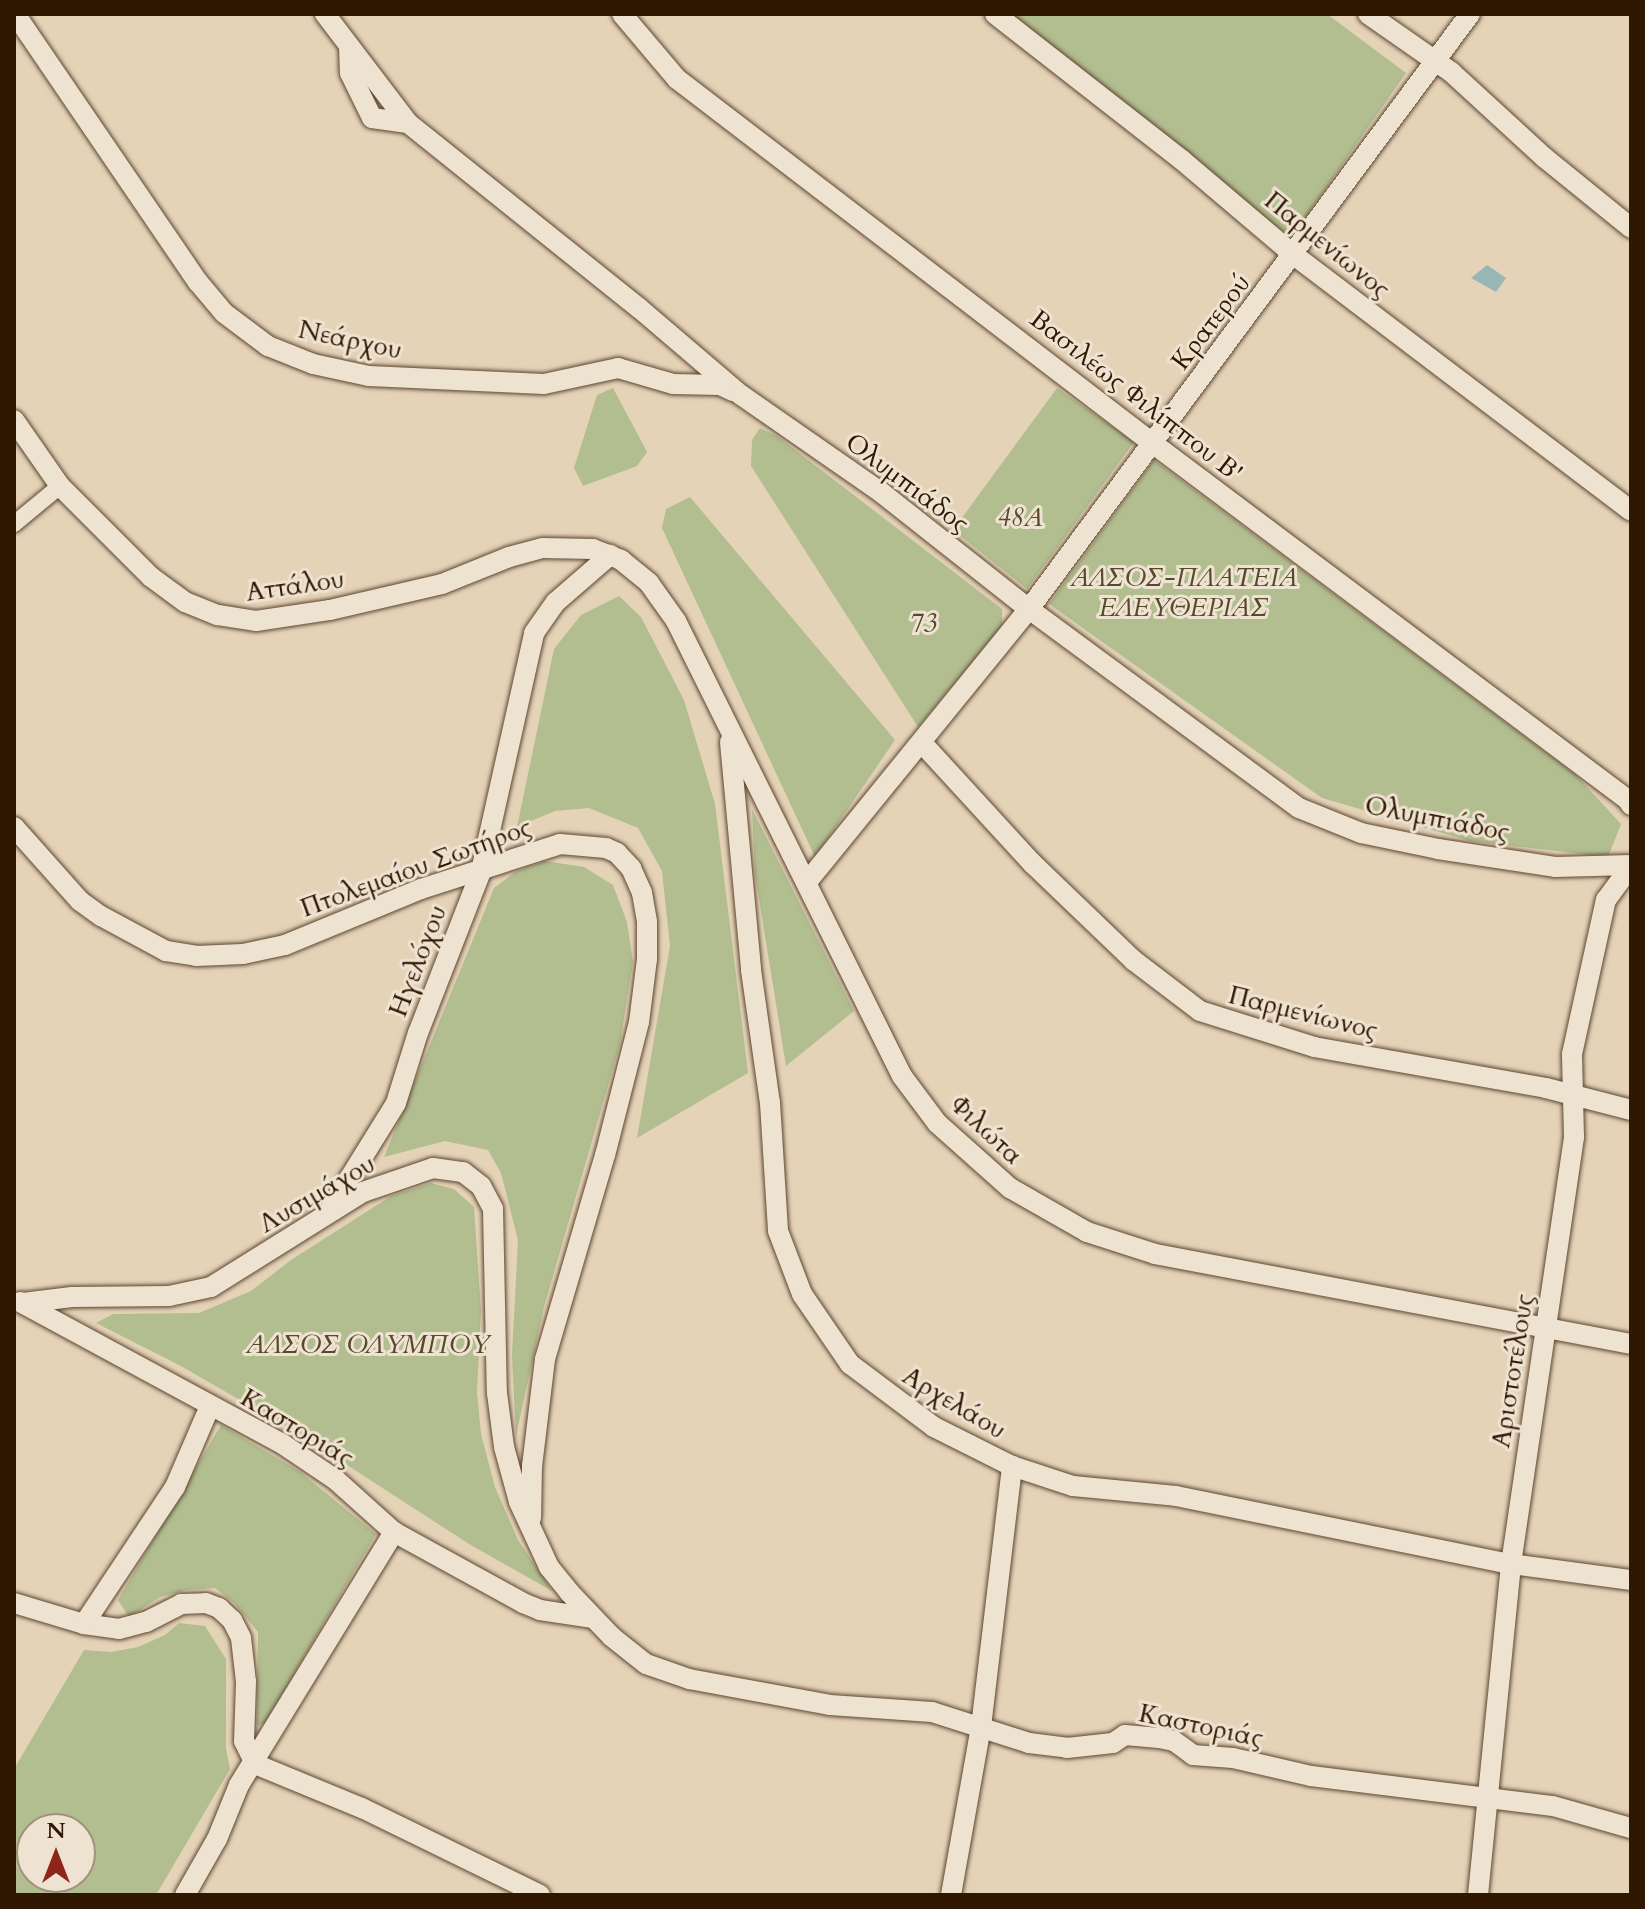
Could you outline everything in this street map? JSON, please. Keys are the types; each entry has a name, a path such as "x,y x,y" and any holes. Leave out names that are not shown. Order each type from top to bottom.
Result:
{"street":[{"name":"Νεάρχου","path":"15,14 198,282 224,313 268,346 313,364 369,376 544,384 618,368 673,384 720,385 741,395"},
{"name":"Ολυμπιάδος","path":"325,14 408,123 639,308 741,395 882,493 1029,609 1215,748 1317,817 1405,843 1555,867 1631,866"},
{"name":"Βασιλέως Φιλίππου Β'","path":"622,14 677,79 1631,805"},
{"name":"Παρμενίωνος","path":"995,14 1182,160 1294,255 1631,511"},
{"path":"1368,14 1434,58 1545,158 1631,228"},
{"name":"Κρατερού","path":"807,882 1029,609 1151,442 1294,255 1434,58 1470,14"},
{"name":"Αττάλου","path":"14,420 60,486 168,592 218,615 240,621 294,618 428,587 534,550 580,548 610,555"},
{"path":"14,524 60,486"},
{"name":"Φιλώτα","path":"610,555 642,575 668,607 902,1076 916,1097 964,1150 1025,1198 1087,1232 1155,1254 1631,1344"},
{"name":"Ηγελόχου","path":"329,1211 396,1103 418,1033 481,871 534,633 556,602 610,555"},
{"name":"Αρχελάου","path":"729,734 751,970 770,1103 775,1209 786,1256 814,1313 850,1364 912,1414 1012,1466 1073,1486 1176,1496 1511,1564 1631,1580"},
{"name":"Παρμενίωνος","path":"922,743 1033,864 1133,960 1200,1011 1314,1047 1573,1095 1631,1110"},
{"name":"Πτολεμαίου Σωτήρος","path":"14,827 80,901 133,936 179,954 228,955 285,945 421,889 560,844 606,848 617,853 631,868 642,893 647,922 644,985 630,1060 545,1359 532,1466 532,1530"},
{"name":"Αριστοτέλους","path":"1478,1895 1511,1564 1571,1158 1572,1054 1595,937 1606,900 1631,866"},
{"name":"Λυσιμάχου","path":"18,1301 169,1296 211,1287 329,1211 391,1180 433,1168 463,1172 481,1186 493,1209 494,1367 500,1422 513,1482 532,1530"},
{"name":"Καστοριάς","path":"18,1301 316,1465 394,1532 523,1603 540,1610 593,1618"},
{"path":"84,1624 175,1487 210,1406"},
{"path":"951,1895 981,1727 1012,1466"},
{"name":"Καστοριάς","path":"532,1530 549,1567 593,1618 626,1650 646,1664 689,1679 830,1705 932,1712 1029,1743 1067,1748 1113,1743 1125,1735 1159,1738 1174,1741 1193,1755 1233,1758 1297,1774 1553,1806 1631,1828"},
{"path":"185,1895 217,1839 239,1785 255,1764 394,1532"},
{"path":"14,1603 84,1624 130,1627 189,1603 212,1605 226,1614 237,1628 243,1647 244,1741 255,1764 362,1808 540,1895"}],"green space":[{"path":"1009,14 1327,14 1406,73 1291,238"},
{"path":"613,388 647,452 637,466 583,486 574,468 597,395"},
{"name":"48Α","path":"1057,388 1134,442 1027,589 953,530"},
{"name":"73","path":"760,428 777,436 1002,609 1002,626 918,727 751,466 752,440"},
{"name":"ΑΛΣΟΣ-ΠΛΑΤΕΙΑ ΕΛΕΥΘΕΡΙΑΣ","path":"1154,460 1576,775 1621,824 1608,857 1470,841 1322,798 1049,604"},
{"path":"690,497 895,740 815,857 662,528 666,509"},
{"path":"619,596 641,617 684,700 715,804 748,1073 637,1138 670,946 662,871 638,828 589,808 555,811 517,827 554,649 581,615"},
{"path":"752,809 854,1011 786,1066 755,874"},
{"name":"ΑΛΣΟΣ ΟΛΥΜΠΟΥ","path":"545,861 584,867 613,885 627,922 633,962 620,1044 544,1307 516,1436 512,1355 518,1240 501,1173 488,1150 445,1141 384,1157 494,888 515,872"},
{"name":"ΑΛΣΟΣ ΟΛΥΜΠΟΥ","path":"431,1183 454,1189 474,1207 481,1311 477,1392 481,1434 495,1487 518,1540 552,1591 469,1544 299,1434 179,1365 96,1323 113,1314 199,1313 251,1291 291,1260 391,1196"},
{"name":"ΑΛΣΟΣ ΟΛΥΜΠΟΥ","path":"221,1425 299,1471 376,1534 265,1723 257,1726 258,1632 234,1603 215,1588 187,1590 160,1597 129,1617 118,1600"},
{"path":"179,1623 205,1626 226,1659 226,1748 230,1769 156,1895 14,1895 14,1769 84,1650 111,1652 138,1647 165,1635"}],"water":[{"path":"1487,265 1506,278 1496,292 1471,278"}]}
